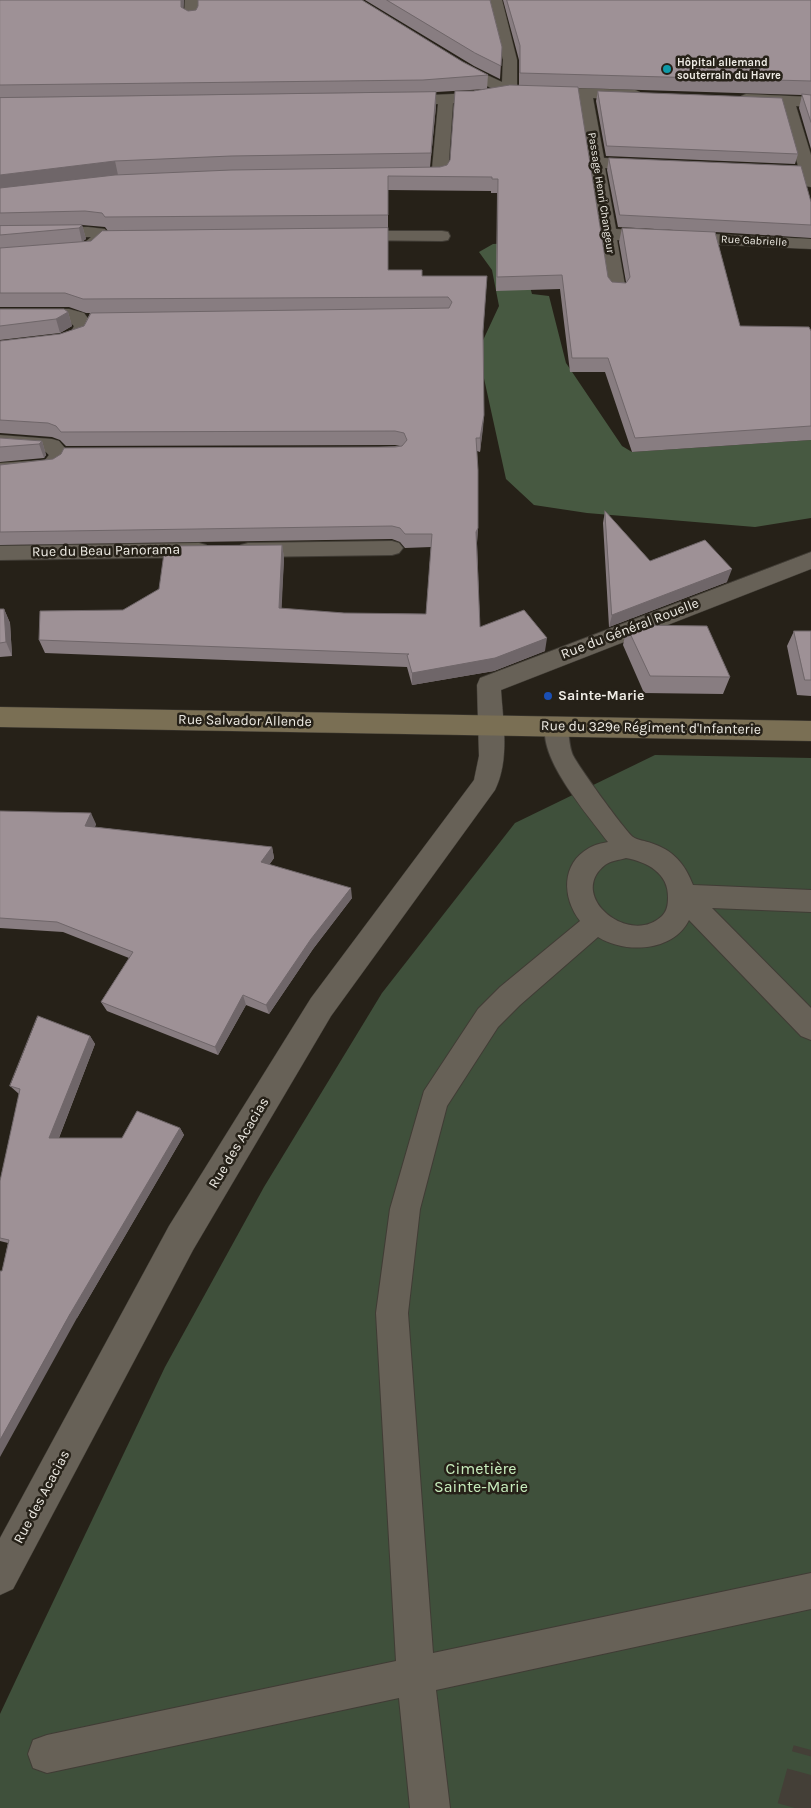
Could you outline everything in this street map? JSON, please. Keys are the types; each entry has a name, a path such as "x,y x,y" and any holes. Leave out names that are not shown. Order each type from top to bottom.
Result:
{"street":[{"path":"495,0 510,60 509,92"},
{"path":"468,71 509,92"},
{"path":"383,100 472,98 509,92 652,96"},
{"name":"Passage Henri Changeur","path":"585,94 617,291"},
{"path":"388,174 440,174 446,99"},
{"path":"729,99 811,102"},
{"path":"750,168 809,176 787,101"},
{"path":"596,162 663,165"},
{"path":"0,233 88,232 99,234 101,238 88,249 0,256"},
{"name":"Rue Gabrielle","path":"608,234 811,244"},
{"path":"0,316 69,315 82,320 84,325 82,331 75,337 0,348"},
{"path":"0,442 52,446 70,454 50,466 0,470"},
{"name":"Rue du Général Rouelle","path":"491,726 489,684 811,560"},
{"path":"785,570 811,573"},
{"name":"Rue Salvador Allende","path":"0,717 491,726"},
{"name":"Rue du 329e Régiment d'Infanterie","path":"491,726 811,731"},
{"name":"Rue des Acacias","path":"0,1576 181,1238 316,1016 486,784 492,756 491,726"}],"lane":[{"path":"191,18 192,0"},
{"path":"338,236 442,236"},
{"path":"101,238 121,238"},
{"path":"82,320 102,320"},
{"name":"Rue du Beau Panorama","path":"0,552 392,548"},
{"path":"556,726 560,754 572,776 626,848"},
{"path":"626,848 643,850 658,857 671,868 679,881 683,896 680,910 673,922 661,931 646,936 628,937 611,932 596,923 585,910 579,896 579,881 584,867 595,857 609,850 626,848"},
{"path":"683,896 811,901"},
{"path":"683,896 811,1027"},
{"path":"430,1808 416,1675 392,1313 405,1209 434,1100 488,1018 510,996 596,923"},
{"path":"47,1754 811,1591"}],"green space":[{"path":"512,243 521,255 532,294 549,296 566,363 622,446 632,452 811,440 811,518 755,527 587,513 534,505 506,479 478,351 499,306 492,270 479,252 493,244"},
{"name":"Cimetière Sainte-Marie","path":"655,755 811,758 811,1808 0,1808 0,1714 22,1667 165,1367 264,1187 382,993 515,823"}],"building":[{"path":"0,0 181,0 181,7 188,11 196,10 198,0 362,0 463,62 488,75 423,80 0,85"},
{"path":"387,0 490,0 502,47 501,66 475,53"},
{"path":"507,0 811,0 811,81 520,73 520,46"},
{"path":"510,85 578,87 608,277 612,282 626,283 630,277 622,228 715,232 740,326 809,327 811,331 811,426 635,438 608,358 572,358 562,275 497,277 498,179 492,179 492,177 388,176 388,215 105,217 102,213 85,211 0,213 0,188 115,175 231,170 440,167 447,165 450,160 455,91 473,91"},
{"path":"598,91 782,98 798,154 607,146"},
{"path":"436,92 431,153 231,156 115,161 0,175 0,98"},
{"path":"802,94 811,95 811,122"},
{"path":"609,158 801,166 811,202 811,225 620,215"},
{"path":"82,225 79,228 0,235 0,226"},
{"path":"388,228 388,270 422,270 422,276 487,276 483,331 484,415 480,438 476,438 478,528 476,532 480,627 524,610 547,638 495,658 412,673 407,655 409,654 39,640 40,611 123,610 159,589 165,546 282,545 279,608 344,613 426,614 432,534 405,534 400,528 392,526 0,532 0,465 53,459 61,454 64,448 395,447 402,446 407,440 404,433 395,431 61,432 56,426 48,423 0,420 0,341 60,334 84,326 91,313 449,308 452,302 448,297 83,299 65,293 0,293 0,248 91,241 102,231"},
{"path":"0,309 64,309 68,312 56,319 0,326"},
{"path":"0,438 42,441 39,444 0,447"},
{"path":"605,511 650,561 705,540 732,569 612,615"},
{"path":"0,609 4,609 6,642 0,643"},
{"path":"633,625 707,626 730,677 650,676 627,627"},
{"path":"794,631 811,631 811,680 805,680"},
{"path":"0,811 91,813 85,826 272,847 261,862 351,888 311,939 266,1005 243,995 215,1047 101,1002 133,952 57,922 0,918"},
{"path":"38,1016 90,1036 49,1138 122,1138 137,1111 180,1128 70,1314 0,1440 0,1271 2,1271 9,1240 0,1238 0,1181 20,1089 10,1086"}],"tunnel":[{"path":"795,1808 811,1750"}],"place":[{"name":"Hôpital allemand souterrain du Havre","path":"667,69"},
{"name":"Sainte-Marie","path":"548,696"}]}
